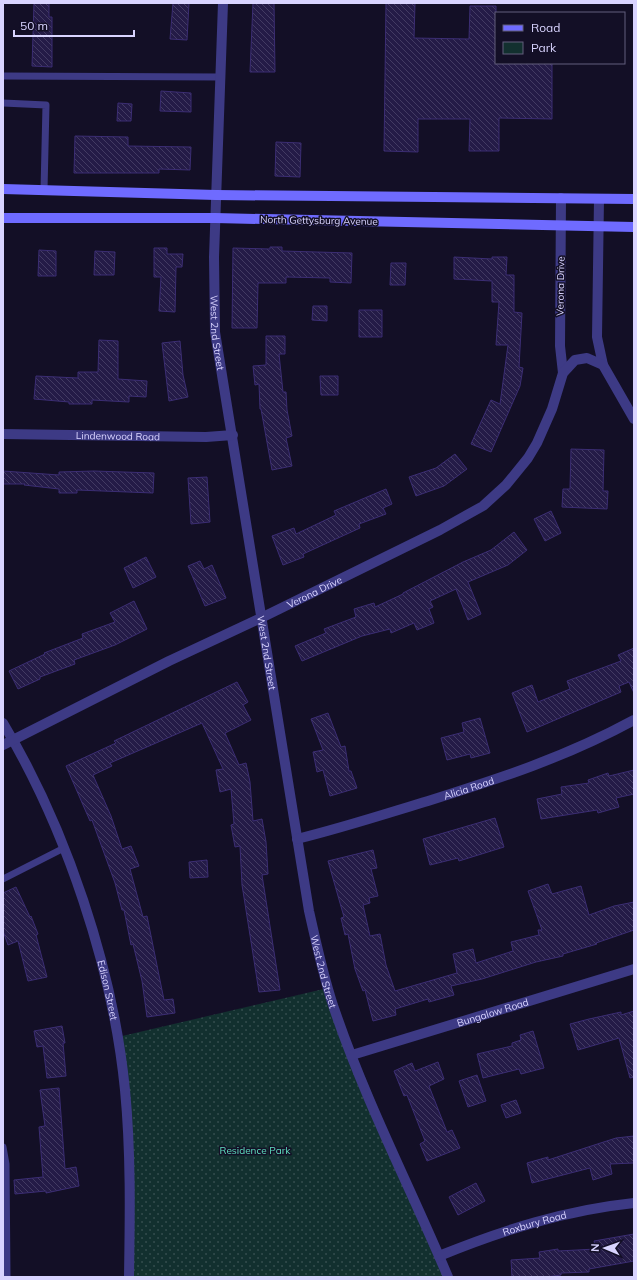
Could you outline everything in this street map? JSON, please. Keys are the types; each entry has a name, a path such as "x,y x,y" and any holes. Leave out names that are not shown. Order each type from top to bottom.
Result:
{"main road":[{"path":"3,190 216,195 634,199"},
{"name":"North Gettysburg Avenue","path":"3,218 215,218 561,227 634,227"}],"street":[{"name":"West 2nd Street","path":"223,3 215,218 215,332 233,435 258,590 261,618 309,911 321,963 336,1014 352,1055 448,1277"},
{"name":"Verona Drive","path":"561,198 560,346 563,373"},
{"path":"599,199 597,337 603,365 634,419"},
{"name":"Verona Drive","path":"3,745 169,661 261,618 440,530 483,506 517,472 537,443 552,409 563,373 570,363 581,358 592,359 603,365"},
{"name":"Lindenwood Road","path":"3,434 206,437 233,435"},
{"name":"Alicia Road","path":"297,839 330,831 513,774 560,757 634,720"},
{"name":"Edison Street","path":"3,723 36,783 64,848 78,886 96,946 118,1037 125,1089 129,1154 129,1277"},
{"name":"Bungalow Road","path":"352,1055 634,969"},
{"name":"Roxbury Road","path":"439,1256 489,1236 550,1217 581,1210 634,1203"}],"lane":[{"path":"3,76 221,77"},
{"path":"3,103 46,105 44,190"},
{"path":"3,879 64,848"},
{"path":"3,1147 6,1164 7,1277"}],"green space":[{"name":"Residence Park","path":"328,988 448,1277 129,1277 130,1224 118,1037"}],"building":[{"path":"34,3 49,3 49,17 52,17 52,67 32,66"},
{"path":"173,3 189,3 187,40 170,39"},
{"path":"253,3 274,3 275,72 250,72"},
{"path":"386,3 415,3 414,38 469,39 470,6 496,6 495,64 552,64 552,119 499,118 499,151 469,151 470,119 418,119 418,152 384,151"},
{"path":"161,91 191,93 191,112 160,111"},
{"path":"118,103 132,104 131,121 117,121"},
{"path":"75,136 128,137 128,146 191,147 190,170 159,169 159,173 74,173"},
{"path":"276,142 301,143 300,177 275,176"},
{"path":"270,247 282,247 282,251 352,253 351,283 330,282 330,278 286,277 286,283 258,283 257,328 232,328 233,248 270,249"},
{"path":"154,248 167,248 167,254 183,254 182,267 176,267 175,312 159,311 161,277 154,277"},
{"path":"39,250 56,251 56,276 38,276"},
{"path":"95,251 115,252 114,275 94,275"},
{"path":"454,257 492,259 492,257 507,257 506,275 514,275 514,312 522,313 519,367 523,368 520,386 491,452 471,444 491,400 500,404 508,345 496,345 499,302 492,302 492,281 454,279"},
{"path":"391,263 406,263 405,285 390,285"},
{"path":"313,306 327,306 327,321 312,320"},
{"path":"359,310 382,310 382,337 359,337"},
{"path":"266,336 285,336 285,354 279,354 283,392 286,392 287,410 292,436 286,438 292,466 272,470 260,409 259,384 255,385 253,366 266,365"},
{"path":"99,340 118,341 118,379 147,381 146,397 129,396 129,402 92,400 92,404 69,404 69,402 34,399 36,376 78,378 78,372 98,372"},
{"path":"180,341 183,375 188,397 169,401 162,343"},
{"path":"320,376 338,376 338,395 321,395"},
{"path":"571,449 604,450 603,491 608,491 607,509 562,507 563,489 570,489"},
{"path":"455,454 467,469 444,486 416,496 409,477 436,468"},
{"path":"3,471 59,475 59,472 94,471 154,473 153,493 77,490 77,493 59,493 59,489 24,485 25,484 3,484"},
{"path":"207,477 210,522 191,524 188,478"},
{"path":"386,489 392,504 383,508 386,514 359,524 360,528 303,554 304,557 283,565 272,536 294,528 296,534 336,515 334,511"},
{"path":"551,511 561,533 545,541 534,519"},
{"path":"514,532 527,550 508,565 468,582 481,614 468,620 456,589 430,601 433,607 429,609 434,623 417,630 414,623 391,633 390,629 362,636 302,661 295,646 326,633 324,629 356,617 354,609 374,603 375,607 403,594 463,562 491,550"},
{"path":"146,557 156,577 133,588 124,568"},
{"path":"200,561 204,569 212,565 226,598 205,606 188,566"},
{"path":"134,601 147,629 115,645 74,660 75,664 40,677 40,679 18,689 9,671 45,654 44,653 83,638 82,634 115,622 110,613"},
{"path":"634,648 634,693 629,682 619,686 621,692 527,732 512,693 532,685 538,702 570,689 567,681 621,661 618,655"},
{"path":"237,682 248,702 243,705 251,720 225,733 239,765 246,763 250,782 253,821 262,819 266,842 268,874 262,875 280,990 259,992 242,885 240,846 235,847 231,825 234,824 231,789 220,792 216,770 223,769 202,723 110,763 112,766 93,775 111,816 122,849 131,846 139,866 130,869 143,917 147,916 164,1000 173,999 175,1013 147,1017 142,981 133,944 131,945 124,910 122,910 115,883 92,820 90,821 66,766 116,743 114,741"},
{"path":"328,713 341,747 345,746 349,771 351,771 357,788 330,796 323,770 317,772 313,752 323,750 311,719"},
{"path":"480,718 490,753 471,758 470,754 447,760 441,738 464,732 462,723"},
{"path":"634,770 634,794 616,798 619,807 598,813 597,810 541,819 537,799 562,794 561,787 589,783 588,780 608,773 609,776"},
{"path":"495,818 504,847 459,861 458,858 430,865 423,839"},
{"path":"373,850 377,868 371,869 378,896 369,898 370,903 363,905 370,936 380,934 386,965 395,991 457,973 453,954 473,949 476,963 513,951 511,942 539,935 538,930 542,930 528,891 548,884 552,894 581,886 589,915 614,906 634,902 634,930 596,943 597,944 563,954 563,956 536,962 482,979 451,986 454,995 429,1002 428,999 395,1009 396,1015 373,1021 365,990 363,991 355,969 348,934 345,935 341,918 344,917 328,861"},
{"path":"207,860 208,877 190,878 189,862"},
{"path":"16,887 30,917 31,916 38,934 36,935 47,977 28,981 18,941 8,945 3,931 3,893"},
{"path":"634,1011 634,1077 630,1078 619,1038 578,1050 570,1024 621,1012 621,1015"},
{"path":"62,1026 65,1043 63,1043 66,1076 47,1078 43,1046 37,1047 34,1031"},
{"path":"533,1031 544,1068 521,1074 519,1069 483,1078 477,1054 512,1046 512,1043 521,1040 520,1035"},
{"path":"438,1062 444,1079 429,1086 447,1132 452,1130 460,1148 427,1161 420,1144 425,1141 407,1095 404,1096 394,1071 412,1063 415,1071"},
{"path":"477,1075 486,1101 468,1107 459,1081"},
{"path":"59,1088 65,1169 76,1167 79,1186 46,1193 46,1191 15,1194 14,1180 43,1177 39,1127 45,1126 40,1090"},
{"path":"516,1100 521,1113 506,1118 501,1105"},
{"path":"634,1136 634,1163 610,1164 612,1174 593,1180 590,1168 532,1183 527,1163 548,1157 548,1160 616,1138"},
{"path":"476,1183 485,1201 458,1215 449,1197"},
{"path":"634,1234 634,1261 589,1269 589,1272 561,1273 561,1275 547,1277 512,1277 511,1260 540,1258 539,1252 558,1249 558,1251 596,1249 594,1241"}]}
